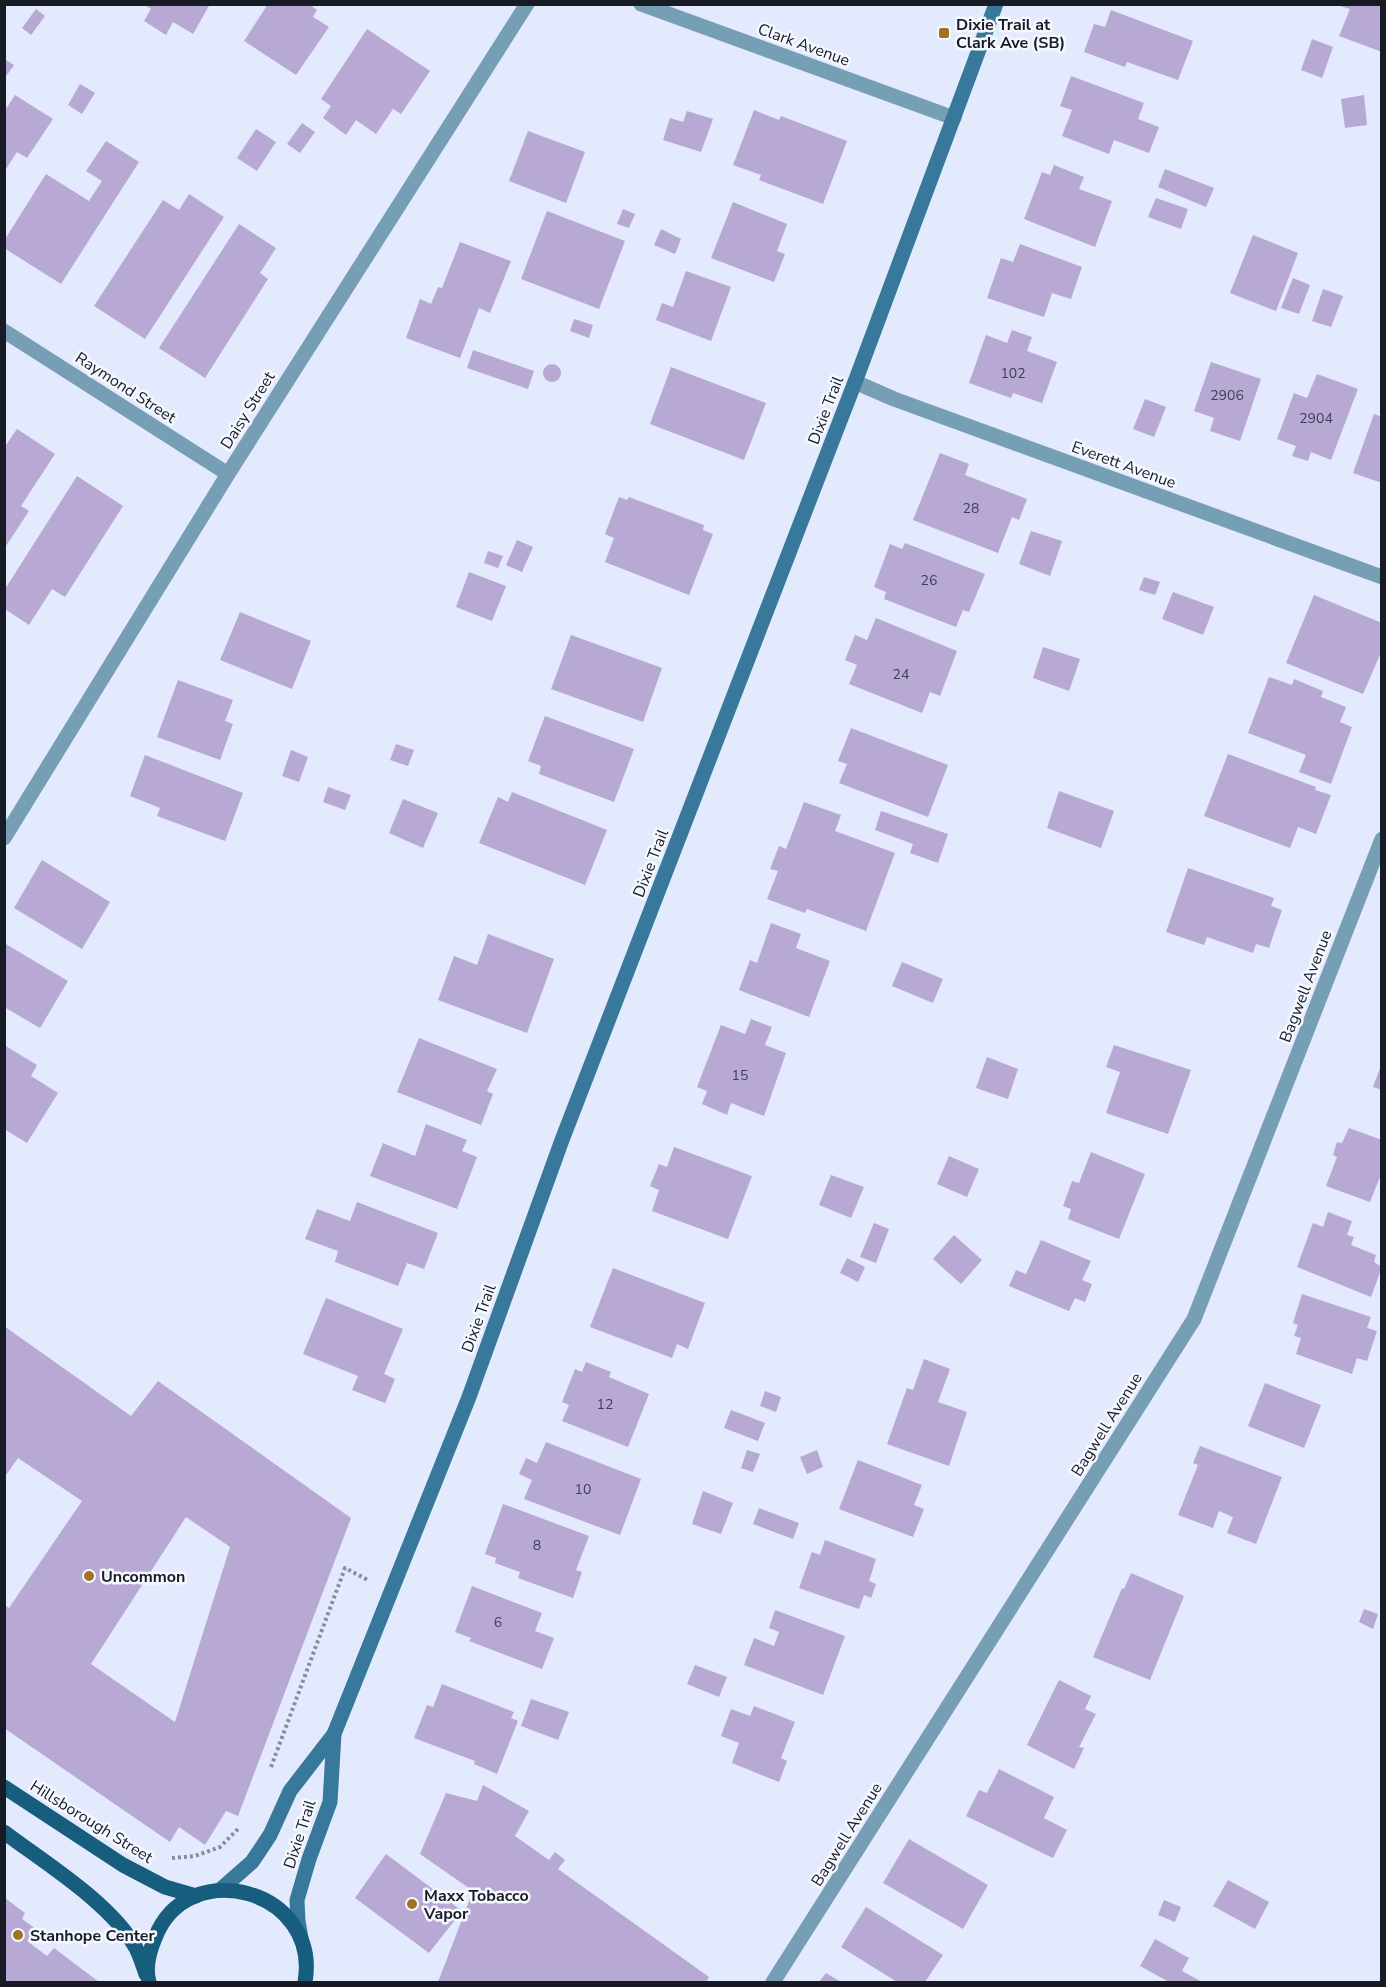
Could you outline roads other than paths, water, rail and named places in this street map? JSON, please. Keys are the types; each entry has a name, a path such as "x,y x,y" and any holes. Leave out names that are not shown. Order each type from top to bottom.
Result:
{"main road":[{"name":"Dixie Trail","path":"220,1890 252,1862 270,1835 290,1791 334,1734 469,1397 567,1129 855,382 996,4"},
{"name":"Dixie Trail","path":"303,1944 298,1921 297,1900 330,1802 334,1734"},
{"name":"Hillsborough Street","path":"4,1787 123,1865 165,1887 196,1896"},
{"path":"4,1832 74,1884 122,1928 136,1948 148,1980"},
{"path":"148,1980 149,1952 158,1928 175,1909 196,1896 220,1890 245,1892 270,1902 290,1920 303,1944 308,1979"}],"street":[{"name":"Daisy Street","path":"4,838 228,474 527,4"},
{"name":"Clark Avenue","path":"641,4 954,118"},
{"name":"Raymond Street","path":"4,331 228,474"},
{"name":"Everett Avenue","path":"855,382 894,399 1382,577"},
{"name":"Bagwell Avenue","path":"773,1983 1194,1319 1382,839"}],"place":[{"name":"Dixie Trail at Clark Ave (SB)","path":"944,33"},
{"name":"Uncommon","path":"89,1576"},
{"name":"Maxx Tobacco Vapor","path":"412,1904"},
{"name":"Stanhope Center","path":"18,1935"}]}
